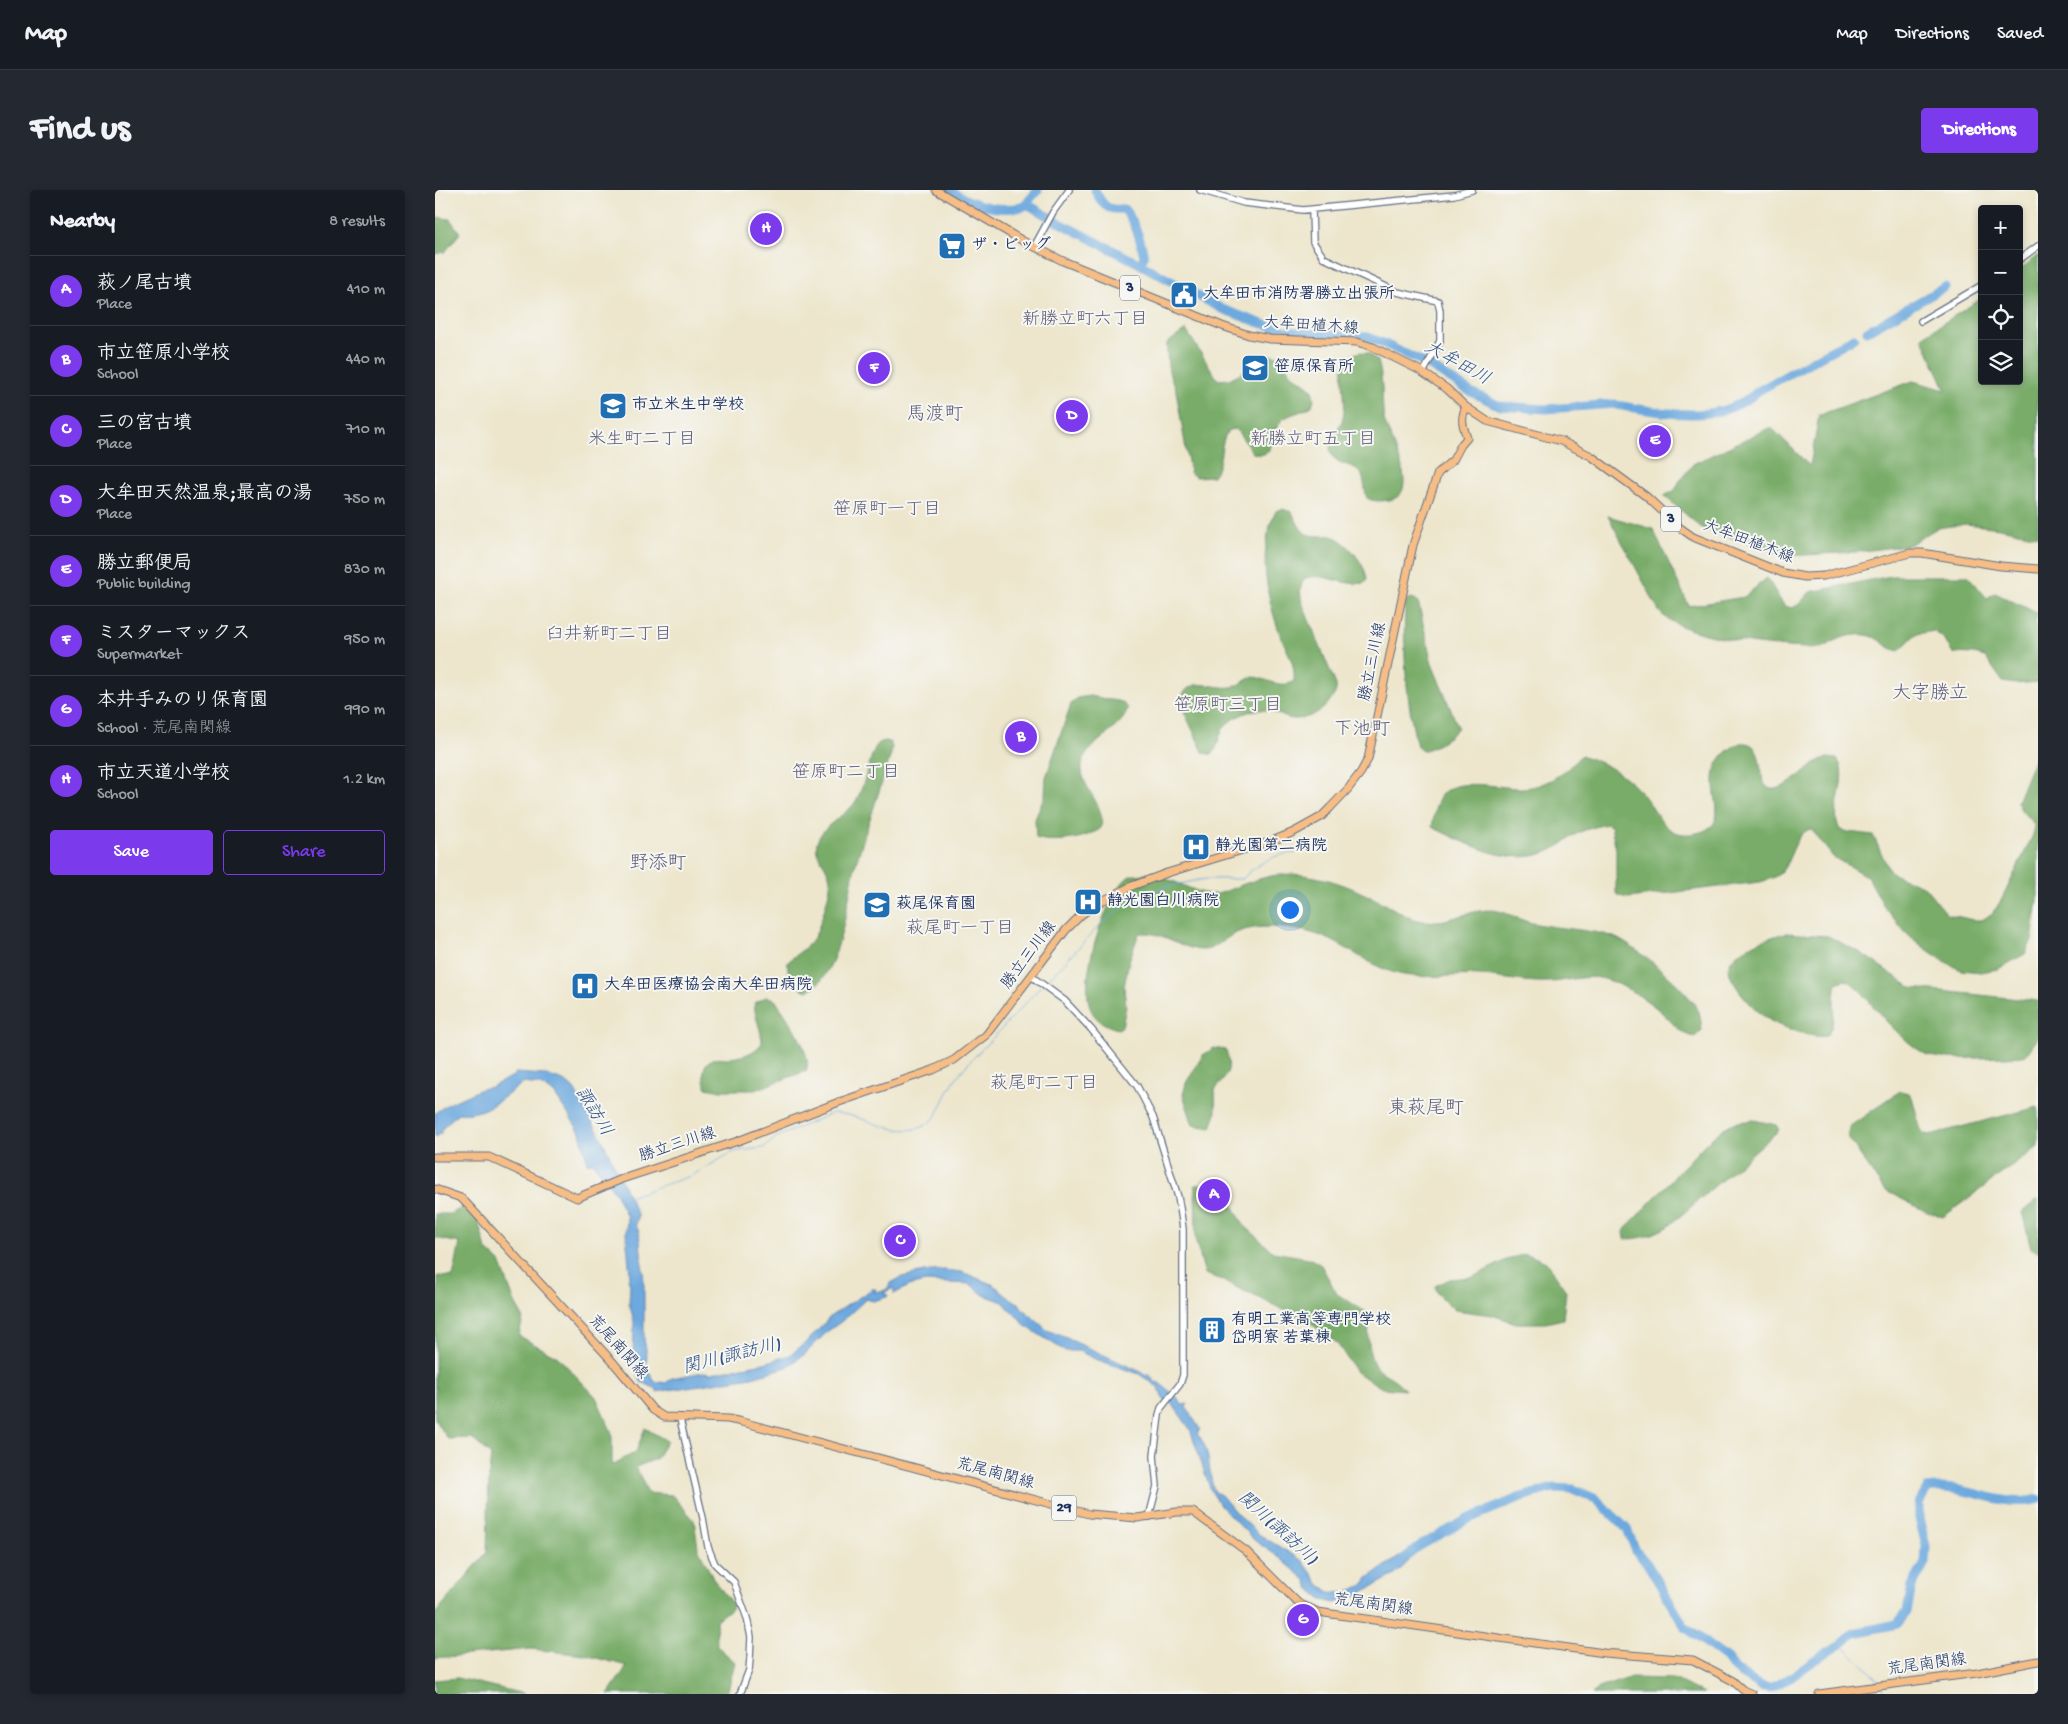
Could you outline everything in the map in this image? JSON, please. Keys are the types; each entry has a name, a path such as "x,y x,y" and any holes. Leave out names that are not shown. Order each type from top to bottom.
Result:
{"main road":[{"name":"大牟田植木線","path":"936,190 1063,262 1249,335 1284,340 1357,342 1425,368 1466,407 1487,421 1561,441 1591,456 1647,497 1679,527 1693,537 1783,573 1824,576 1910,553 1922,553 2008,567 2038,569"},
{"name":"勝立三川線","path":"435,1157 489,1156 577,1198 622,1179 738,1141 839,1102 909,1078 953,1060 986,1035 1066,930 1081,915 1096,904 1132,886 1167,873 1272,841 1294,832 1321,816 1348,789 1361,772 1368,758 1413,545 1438,473 1453,460 1461,444 1467,438 1462,420 1466,407"},
{"name":"荒尾南関線","path":"435,1189 461,1198 612,1362 653,1410 664,1417 728,1419 742,1422 1089,1514 1124,1518 1193,1512 1246,1551 1298,1603 1318,1612 1604,1652 1693,1660 1733,1681 1752,1694"},
{"name":"荒尾南関線","path":"1819,1694 1977,1673 2038,1661"}],"street":[{"path":"1034,247 1047,222 1069,190"},
{"path":"1200,190 1237,202 1260,206 1312,210 1454,195 1472,190"},
{"path":"1312,210 1313,242 1324,258 1397,292 1438,301 1440,341 1425,368"},
{"path":"2023,257 2038,246"},
{"path":"1921,321 1978,287"},
{"path":"1031,976 1065,1002 1091,1029 1137,1086 1153,1117 1178,1197 1183,1229 1183,1375 1177,1388 1161,1408 1159,1415 1154,1456 1157,1486 1149,1517"},
{"path":"680,1419 708,1546 715,1564 734,1582 747,1618 751,1637 749,1664 740,1694"}],"green space":[{"path":"435,217 450,219 460,233 445,252 435,254"},
{"path":"2038,255 2038,536 2000,528 1966,524 1937,528 1909,545 1855,552 1788,556 1702,528 1664,496 1675,490 1693,464 1771,427 1810,466 1819,415 1913,381 1946,390 1922,337 1978,301 1978,385 2023,385 2023,268"},
{"path":"1186,330 1218,380 1229,379 1248,369 1267,355 1278,356 1292,374 1312,389 1314,399 1312,406 1290,415 1279,423 1273,443 1266,453 1253,453 1236,429 1229,430 1223,440 1219,465 1213,476 1196,477 1190,473 1175,385 1169,371 1167,343"},
{"path":"1360,352 1368,353 1378,361 1381,375 1384,419 1404,476 1403,487 1399,495 1389,500 1375,501 1367,498 1360,472 1336,460 1330,449 1344,414 1343,366 1354,354"},
{"path":"1282,509 1292,512 1300,528 1307,534 1331,536 1343,542 1355,554 1366,574 1367,580 1364,583 1356,584 1312,577 1305,578 1301,587 1302,603 1336,685 1336,692 1331,700 1316,714 1303,718 1291,719 1260,710 1241,715 1225,726 1213,754 1208,754 1203,752 1182,707 1180,701 1184,692 1196,685 1232,687 1253,677 1279,684 1294,681 1292,662 1280,634 1271,604 1266,572 1265,557 1270,526 1276,511"},
{"path":"1608,516 1653,529 1689,606 1744,597 1767,578 1785,606 1792,608 1798,605 1810,592 1891,576 1968,576 1987,598 1995,593 2037,613 2035,624 2038,636 2038,682 2016,684 2003,682 1985,657 1974,654 1953,653 1943,638 1934,631 1916,634 1899,651 1866,635 1843,637 1821,648 1803,648 1734,640 1688,629 1671,621 1659,611"},
{"path":"1412,598 1418,601 1432,664 1458,727 1453,734 1443,741 1424,750 1417,747 1406,676 1404,642 1405,606 1407,600"},
{"path":"1090,696 1122,702 1128,708 1120,723 1090,750 1082,765 1085,781 1100,812 1101,828 1079,838 1051,841 1036,838 1035,819 1045,796 1046,777 1071,704 1077,698"},
{"path":"890,742 892,747 891,754 856,863 836,952 829,969 819,982 808,991 799,987 792,980 788,972 788,962 806,947 815,936 822,919 828,895 830,878 818,853 817,842 823,831 854,804 861,789 872,754 879,743"},
{"path":"1740,743 1749,744 1755,748 1763,780 1766,786 1771,789 1782,787 1789,783 1820,760 1827,758 1837,759 1842,775 1836,813 1840,830 1873,835 1888,868 1893,874 1925,887 1947,914 1973,920 1982,920 1993,913 2002,899 2034,833 2034,824 2021,810 2017,802 2038,750 2038,900 2032,940 2025,954 1998,969 1981,972 1961,970 1942,960 1906,933 1885,908 1868,877 1833,857 1811,829 1805,831 1801,836 1783,870 1770,879 1760,882 1628,898 1616,893 1616,849 1611,826 1607,824 1578,833 1552,850 1537,855 1521,857 1506,856 1475,847 1432,827 1438,801 1442,794 1449,789 1469,784 1514,788 1540,785 1570,767 1581,755 1619,773 1639,790 1660,820 1673,831 1681,834 1700,832 1709,828 1715,821 1717,811 1714,777 1717,765 1725,753"},
{"path":"1144,874 1166,879 1211,894 1217,894 1269,876 1286,874 1305,875 1342,884 1408,917 1423,921 1442,921 1474,912 1490,910 1502,912 1531,923 1611,936 1633,948 1685,992 1699,1012 1702,1030 1695,1037 1685,1034 1640,996 1615,983 1600,978 1587,977 1554,982 1539,982 1480,976 1423,977 1404,975 1380,967 1324,937 1303,931 1272,927 1252,928 1242,931 1230,936 1212,948 1204,950 1189,947 1158,935 1139,933 1129,961 1124,987 1126,1006 1122,1027 1118,1029 1105,1024 1097,1018 1089,1004 1087,987 1089,967 1101,925 1117,890 1128,877"},
{"path":"1786,933 1828,936 1861,953 1912,988 2038,1001 2038,1038 2026,1055 2022,1056 1945,1058 1927,1055 1914,1047 1883,1017 1859,989 1845,980 1836,983 1832,1025 1826,1036 1814,1036 1798,1032 1771,1021 1744,997 1733,981 1729,967 1736,955 1744,950 1771,937"},
{"path":"766,997 776,1001 798,1035 806,1055 806,1071 755,1090 716,1090 706,1088 704,1068 708,1062 712,1059 746,1055 762,1043 755,1012 755,1003"},
{"path":"1214,1048 1226,1050 1229,1063 1225,1076 1215,1090 1216,1114 1211,1128 1193,1125 1183,1095 1186,1083 1203,1055"},
{"path":"1900,1091 1909,1093 1912,1097 1921,1131 1924,1134 1930,1135 2038,1107 2038,1147 1943,1217 1929,1213 1884,1190 1848,1137 1849,1127"},
{"path":"1754,1120 1776,1125 1779,1130 1669,1226 1648,1236 1625,1239 1624,1232 1626,1228 1705,1144 1733,1123"},
{"path":"1215,1184 1227,1195 1244,1225 1273,1252 1309,1258 1321,1265 1337,1294 1369,1314 1369,1342 1373,1363 1377,1368 1398,1382 1405,1390 1382,1388 1356,1372 1337,1343 1309,1322 1205,1274 1196,1242 1195,1185"},
{"path":"2038,1199 2038,1252 2031,1248 2022,1212"},
{"path":"464,1207 477,1218 486,1249 500,1262 515,1303 523,1317 519,1336 558,1357 596,1397 612,1433 612,1465 636,1452 645,1428 667,1441 656,1459 636,1467 648,1493 672,1495 694,1520 698,1548 714,1580 734,1606 716,1620 717,1646 735,1662 727,1694 608,1694 627,1666 585,1655 531,1649 435,1658 435,1614 487,1552 491,1455 471,1438 448,1439 435,1419 435,1305 438,1303 438,1276 453,1277 460,1243 435,1238 435,1214 450,1214"},
{"path":"1527,1254 1546,1262 1566,1291 1563,1319 1546,1323 1516,1323 1492,1315 1455,1310 1438,1294 1435,1286 1450,1279 1473,1277 1510,1258"},
{"path":"457,1678 524,1694 435,1694 435,1680"},
{"path":"1629,1678 1674,1679 1704,1694 1592,1694 1599,1688"}],"water":[{"path":"515,1073 546,1075 566,1082 574,1089 602,1139 638,1216 636,1225 639,1232 644,1282 646,1365 654,1381 666,1383 672,1378 764,1363 790,1355 808,1341 831,1316 872,1289 876,1289 874,1292 886,1290 891,1283 902,1277 924,1272 943,1270 962,1272 994,1285 1010,1299 1019,1303 1022,1308 1047,1330 1150,1376 1156,1383 1158,1382 1177,1397 1182,1405 1188,1404 1186,1407 1200,1429 1197,1434 1205,1447 1215,1492 1221,1495 1237,1514 1260,1535 1303,1561 1320,1585 1330,1592 1345,1593 1363,1585 1368,1578 1405,1553 1410,1560 1395,1575 1349,1599 1335,1603 1323,1600 1309,1588 1306,1580 1280,1558 1254,1540 1221,1506 1211,1491 1190,1429 1173,1405 1163,1399 1158,1387 1139,1374 1095,1359 1079,1351 1065,1351 1024,1325 1021,1319 1003,1302 984,1295 970,1284 926,1282 911,1285 894,1294 894,1288 883,1293 888,1295 887,1297 873,1301 866,1299 828,1331 805,1354 787,1367 752,1377 656,1392 657,1389 641,1382 633,1360 634,1321 629,1303 630,1285 628,1279 630,1275 626,1233 627,1217 616,1194 592,1161 588,1164 580,1132 554,1093 540,1085 523,1083 501,1100 485,1109 476,1112 458,1113 443,1128 441,1133 435,1137 435,1113 448,1104 481,1089 491,1087 515,1075"}],"waterway":[{"name":"大牟田川","path":"949,190 966,200 1003,209 1023,207 1038,190"},
{"name":"大牟田川","path":"1095,190 1100,200 1106,206 1113,209 1124,209 1132,220 1144,256 1140,264 1222,309 1287,331 1368,337 1425,363 1471,392 1500,406 1546,409 1615,404 1671,413 1708,413 1726,409 1743,402 1758,391 1854,338"},
{"path":"1027,204 1140,264"},
{"name":"大牟田川","path":"1867,331 1945,287"},
{"path":"1044,984 1102,923 1130,902 1163,887 1205,879 1243,879 1253,869 1267,860 1289,853 1296,853"},
{"path":"628,1195 632,1196 693,1175 729,1154 763,1148 777,1137 833,1113 853,1116 894,1129 904,1130 922,1127 933,1119 954,1081 963,1069 1041,986"},
{"name":"関川(諏訪川)","path":"1398,1564 1418,1547 1466,1520 1521,1497 1553,1488 1573,1489 1596,1499 1627,1529 1636,1551 1648,1565 1685,1627 1727,1659 1735,1670 1760,1686 1770,1688 1792,1677 1854,1633 1897,1624 1907,1612 1912,1586 1925,1563 1926,1546 1919,1518 1919,1503 1927,1489 1954,1489 2012,1501 2038,1499"},
{"path":"1841,1644 1872,1673 1879,1683"},
{"path":"1883,1688 1887,1694"}],"place":[{"name":"市立天道小学校","path":"766,229"},
{"name":"ザ・ビッグ","path":"952,246"},
{"name":"大牟田市消防署勝立出張所","path":"1184,295"},
{"name":"ミスターマックス","path":"874,368"},
{"name":"笹原保育所","path":"1255,368"},
{"name":"市立米生中学校","path":"613,406"},
{"name":"大牟田天然温泉;最高の湯","path":"1072,416"},
{"name":"勝立郵便局","path":"1655,441"},
{"name":"市立笹原小学校","path":"1021,737"},
{"name":"静光園第二病院","path":"1196,847"},
{"name":"静光園白川病院","path":"1088,902"},
{"name":"萩尾保育園","path":"877,905"},
{"name":"大牟田医療協会南大牟田病院","path":"585,986"},
{"name":"萩ノ尾古墳","path":"1214,1195"},
{"name":"三の宮古墳","path":"900,1241"},
{"name":"有明工業高等専門学校 岱明寮 若葉棟","path":"1212,1330"},
{"name":"本井手みのり保育園","path":"1303,1620"}],"district":[{"name":"新勝立町六丁目","path":"1085,320"},
{"name":"馬渡町","path":"935,415"},
{"name":"米生町二丁目","path":"642,440"},
{"name":"新勝立町五丁目","path":"1313,440"},
{"name":"笹原町一丁目","path":"887,510"},
{"name":"臼井新町二丁目","path":"609,635"},
{"name":"大字勝立","path":"1930,694"},
{"name":"笹原町三丁目","path":"1228,706"},
{"name":"下池町","path":"1362,730"},
{"name":"笹原町二丁目","path":"846,773"},
{"name":"野添町","path":"658,864"},
{"name":"萩尾町一丁目","path":"960,929"},
{"name":"萩尾町二丁目","path":"1044,1084"},
{"name":"東萩尾町","path":"1426,1109"}],"water label":[{"name":"諏訪川","path":"593,1112"}]}
